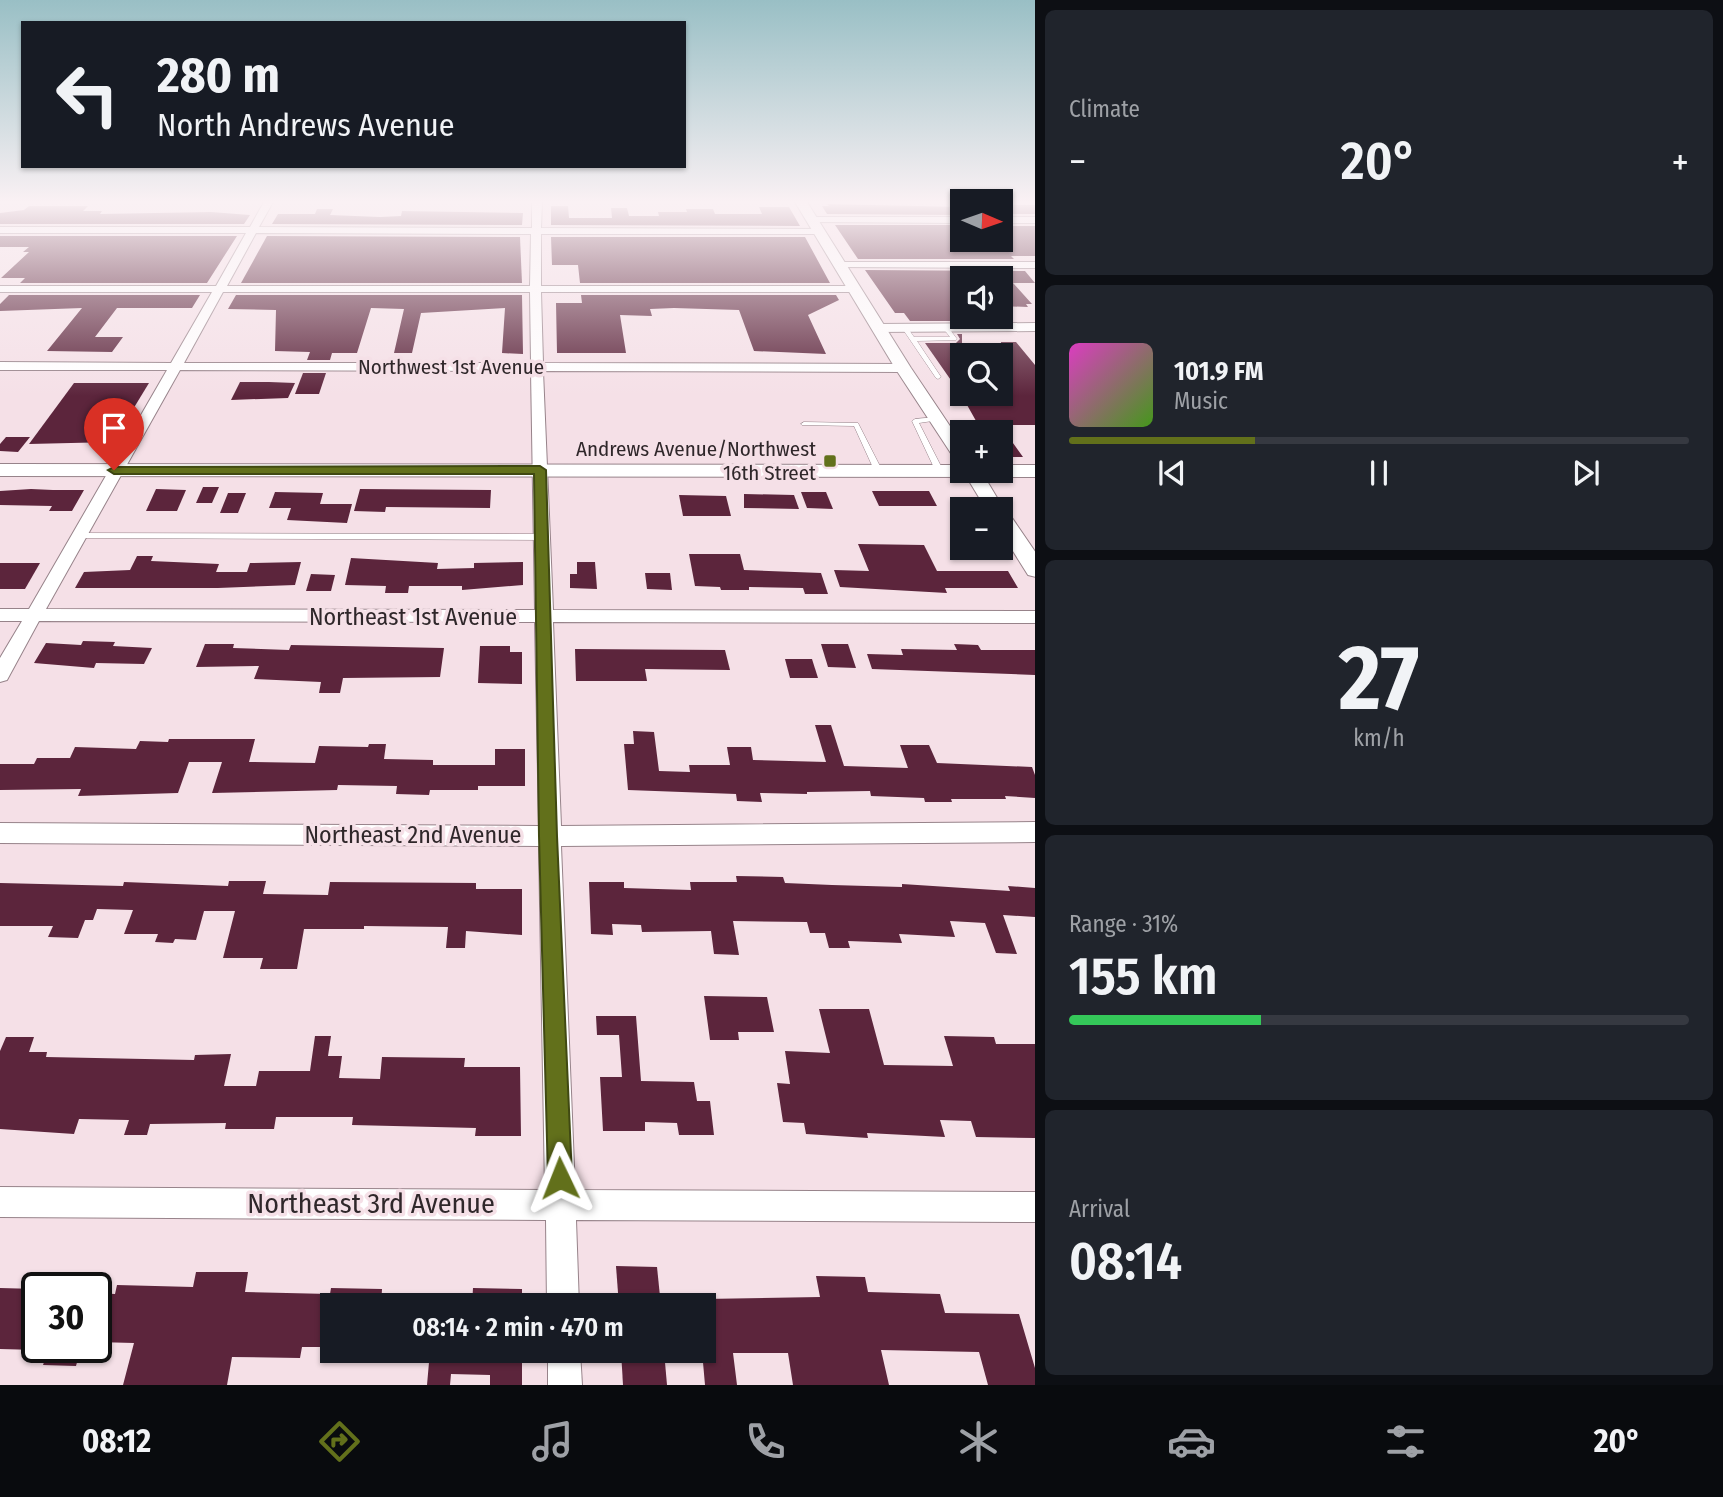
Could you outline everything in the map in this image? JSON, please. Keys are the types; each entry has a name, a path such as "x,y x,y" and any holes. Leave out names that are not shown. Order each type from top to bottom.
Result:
{"main road":[{"path":"1013,469 1035,471"},
{"path":"0,470 950,470"}],"street":[{"path":"0,675 114,470 232,267"},
{"path":"536,267 548,836 563,1293"},
{"path":"840,267 902,368 950,438"},
{"path":"0,289 854,289"},
{"path":"878,328 1033,329"},
{"name":"Northwest 1st Avenue","path":"0,366 902,368"},
{"path":"1013,534 1034,565"},
{"name":"Northeast 1st Avenue","path":"0,615 1035,618"},
{"name":"Northeast 2nd Avenue","path":"0,833 548,836 1035,832"},
{"name":"Northeast 3rd Avenue","path":"0,1202 1035,1208"},
{"path":"564,1363 565,1385"}],"lane":[{"path":"905,328 938,377"},
{"path":"913,339 954,339 946,328"},
{"path":"937,419 915,421 940,472"},
{"path":"804,424 856,424 879,472"},
{"path":"78,536 542,537"}],"building":[{"path":"13,267 217,267 207,283 20,283 25,278 1,278"},
{"path":"250,267 521,267 522,283 241,283"},
{"path":"578,267 821,267 830,283 580,283"},
{"path":"865,270 950,271 950,321 910,321 904,313 895,313"},
{"path":"1013,271 1025,271 1035,283 1013,283"},
{"path":"1013,283 1032,304 1026,304 1028,307 1013,306"},
{"path":"9,295 200,295 192,308 117,308 95,337 123,337 112,352 47,351 82,308 0,311 0,304"},
{"path":"236,295 522,295 523,354 502,353 505,308 421,313 412,353 394,353 404,309 371,308 357,353 332,353 330,360 307,360 310,352 275,351 276,310 228,309"},
{"path":"581,295 836,295 839,300 808,315 826,354 754,351 739,310 674,308 650,309 652,316 620,315 626,353 557,353 556,303 582,303"},
{"path":"957,334 962,334 962,343 956,343 960,339"},
{"path":"1001,342 1016,342 1035,365 1035,425 1013,425 1013,420 976,420 968,406 1013,406 1013,343"},
{"path":"925,343 950,343 950,379"},
{"path":"303,373 326,373 319,394 295,394"},
{"path":"240,382 295,383 288,398 231,400"},
{"path":"74,383 149,383 113,442 29,444"},
{"path":"6,437 30,437 18,452 0,451 0,444"},
{"path":"1013,443 1023,457 1013,457"},
{"path":"203,487 219,487 212,503 196,503"},
{"path":"156,489 186,490 177,511 146,511"},
{"path":"360,489 491,490 490,508 386,507 385,512 354,511"},
{"path":"84,490 72,511 49,511 52,506 0,505 0,491"},
{"path":"872,491 929,491 937,506 879,506"},
{"path":"275,492 323,493 320,504 352,504 347,523 287,520 291,508 269,508"},
{"path":"801,492 826,492 833,509 807,508"},
{"path":"228,493 246,493 238,513 220,513"},
{"path":"744,494 794,495 799,509 744,508"},
{"path":"679,495 726,496 731,516 683,516"},
{"path":"858,544 924,545 937,571 1008,571 1018,588 945,588 947,593 840,587 834,570 869,571"},
{"path":"689,554 740,554 744,570 821,573 828,594 805,594 803,588 749,587 749,590 721,590 720,587 695,586"},
{"path":"137,556 153,556 151,561 219,564 216,572 247,572 250,563 301,562 295,585 75,588 84,572 130,570"},
{"path":"351,558 438,563 437,569 474,568 474,563 523,562 523,585 462,590 462,586 409,586 408,593 385,593 386,586 345,585"},
{"path":"577,562 595,562 597,589 570,588 570,574 577,574"},
{"path":"0,563 40,563 25,589 0,589"},
{"path":"645,573 670,573 672,590 647,589"},
{"path":"311,574 335,575 331,591 306,591"},
{"path":"83,641 115,642 113,646 152,648 144,664 96,663 94,668 34,663 46,643 81,645"},
{"path":"205,644 289,650 291,645 444,648 440,677 343,678 340,693 319,693 321,682 254,679 259,666 196,667"},
{"path":"821,644 848,644 856,668 828,667"},
{"path":"954,644 978,645 981,650 1035,650 1035,675 872,669 867,654 903,655 901,649 957,650"},
{"path":"480,646 510,646 510,652 522,652 522,684 478,683"},
{"path":"575,649 725,650 730,670 645,669 647,681 576,681"},
{"path":"785,659 812,659 818,678 790,678"},
{"path":"815,725 831,725 844,766 908,768 900,745 929,745 937,763 1032,767 1035,775 1035,798 1005,796 1006,799 925,802 924,798 871,796 870,791 760,793 762,802 737,801 736,794 628,790 624,744 634,744 633,731 654,732 659,771 690,772 689,765 730,765 727,747 751,747 753,760 826,762"},
{"path":"169,739 255,739 249,762 315,763 319,746 368,747 369,744 386,744 384,759 433,760 433,765 495,765 495,749 525,749 525,786 430,790 429,795 396,794 397,786 338,785 337,790 212,793 222,762 189,762 178,793 78,796 81,789 0,790 0,764 34,764 37,758 70,758 75,747 136,749 140,741 168,742"},
{"path":"736,876 783,877 785,883 832,885 902,887 902,884 1010,891 1008,886 1035,888 1035,917 1003,915 1017,954 996,953 985,923 950,921 955,937 899,934 902,943 848,941 850,948 829,948 825,933 810,933 807,922 733,921 739,955 714,954 711,931 642,932 641,925 612,924 613,935 591,934 589,882 624,882 624,888 691,890 690,882 737,882"},
{"path":"229,881 266,881 263,894 328,895 330,882 476,883 476,889 522,889 522,935 466,931 465,948 446,948 448,927 364,926 364,929 304,929 297,969 260,969 263,958 223,958 235,911 204,911 196,940 175,939 173,943 155,942 158,934 124,934 133,910 97,909 93,920 85,920 78,938 48,937 53,926 0,926 0,883 123,886 124,882 228,886"},
{"path":"704,996 767,997 774,1032 738,1032 739,1040 710,1040"},
{"path":"819,1009 869,1009 884,1065 953,1066 944,1036 994,1037 996,1044 1035,1044 1035,1138 976,1137 971,1121 940,1120 945,1137 867,1133 868,1138 806,1134 804,1123 783,1122 777,1083 790,1084 785,1051 830,1053"},
{"path":"596,1016 636,1016 641,1081 694,1082 697,1101 710,1101 714,1135 679,1135 677,1123 645,1122 645,1131 603,1131 600,1077 622,1077 619,1035 597,1035"},
{"path":"315,1036 331,1036 328,1056 342,1056 339,1078 380,1079 382,1057 465,1058 464,1067 520,1067 521,1136 475,1136 476,1128 352,1125 353,1117 276,1117 274,1129 225,1129 226,1123 150,1124 147,1135 124,1135 129,1120 79,1119 74,1134 0,1129 0,1051 6,1037 34,1037 29,1052 47,1052 46,1057 194,1060 195,1055 231,1054 224,1086 256,1086 259,1071 310,1071"},
{"path":"616,1266 657,1267 660,1293 618,1293"},
{"path":"196,1272 248,1272 245,1292 320,1294 320,1347 302,1347 300,1358 232,1357 227,1385 123,1385 134,1343 112,1342 112,1294 115,1294 117,1285 193,1287"},
{"path":"816,1276 865,1277 868,1292 940,1294 945,1313 1019,1314 1035,1368 1035,1385 988,1385 979,1352 881,1350 889,1385 793,1385 788,1353 733,1353 737,1385 705,1385 703,1363 716,1363 716,1299 820,1297"},
{"path":"0,1288 21,1289 21,1350 0,1349"},
{"path":"331,1288 382,1289 382,1293 330,1293"},
{"path":"473,1288 522,1289 522,1293 473,1293"},
{"path":"44,1363 77,1363 76,1366 43,1365"},
{"path":"429,1363 522,1363 522,1385 490,1385 490,1375 451,1374 450,1385 427,1385"},
{"path":"622,1363 665,1363 667,1385 623,1385"}],"place":[{"name":"Andrews Avenue/Northwest 16th Street","path":"830,461"}],"route":[{"path":"114,470 540,470 548,836 560,1178"}]}
